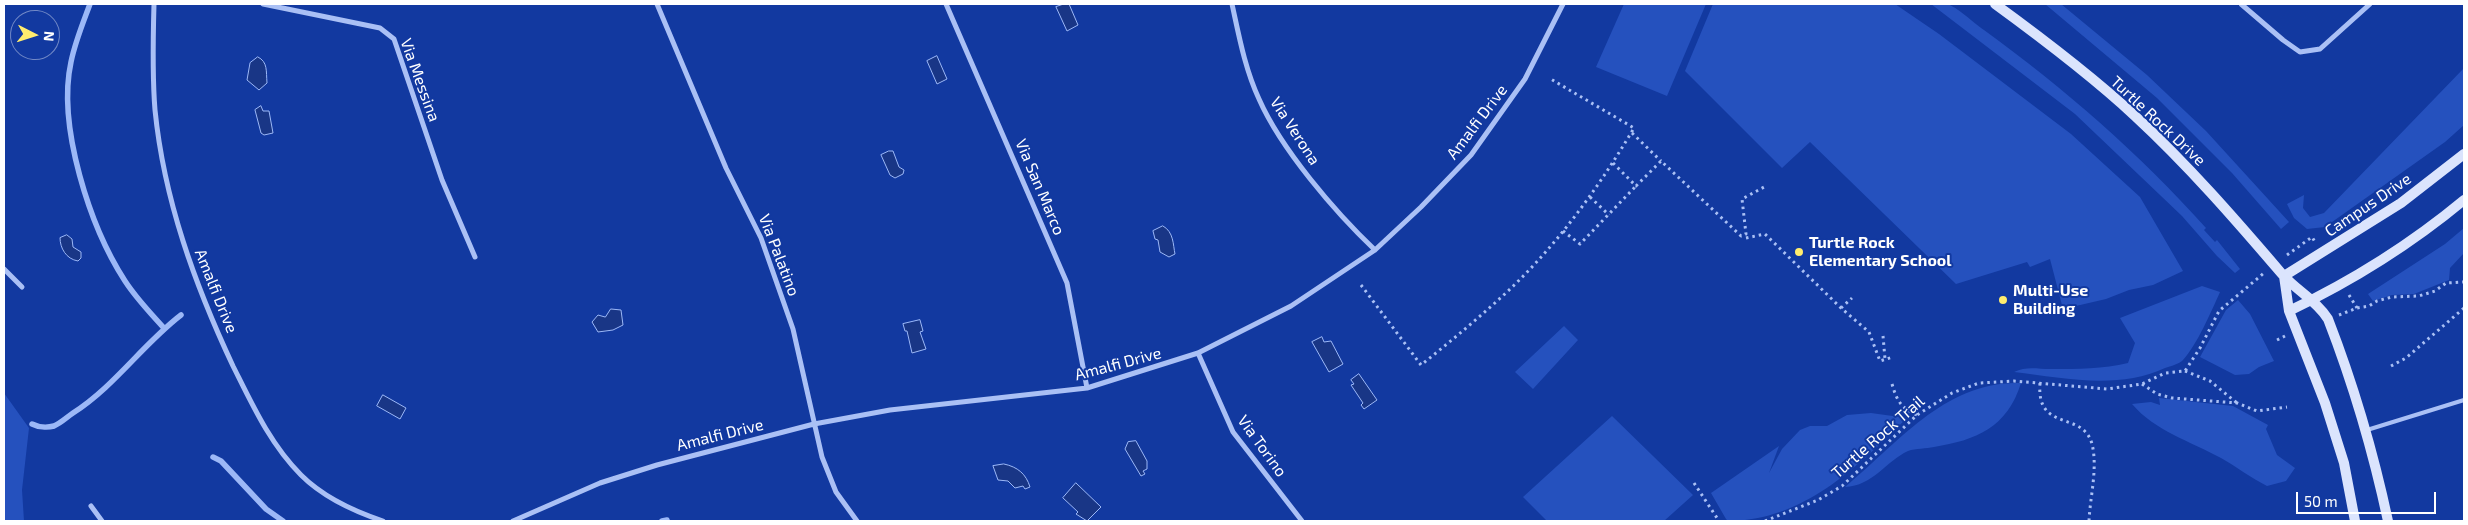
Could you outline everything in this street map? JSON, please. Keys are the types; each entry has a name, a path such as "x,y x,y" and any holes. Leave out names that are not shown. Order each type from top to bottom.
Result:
{"street":[{"name":"Amalfi Drive","path":"154,4 152,52 155,110 165,174 198,288 249,399 273,441 301,475 334,500 383,521"},
{"name":"Via Messina","path":"262,4 380,28 394,39 442,180 474,257"},
{"name":"Via Palatino","path":"657,4 726,168 761,238 793,329 822,457 836,492 857,521"},
{"name":"Via San Marco","path":"946,4 1067,284 1087,388"},
{"name":"Via Verona","path":"1232,4 1243,56 1259,100 1291,153 1346,222 1374,250"},
{"name":"Amalfi Drive","path":"513,521 600,483 657,464 814,424 890,410 1087,388 1198,353 1291,306 1374,250 1421,207 1471,155 1525,79 1563,4"},
{"name":"Turtle Rock Drive","path":"1995,4 2050,44 2135,116 2201,182 2284,276 2313,300 2328,319 2354,386 2367,430 2388,521"},
{"path":"2241,4 2300,52 2320,50 2370,4"},
{"name":"Campus Drive","path":"2284,276 2401,203 2464,154"},
{"path":"2289,311 2313,300 2398,250 2464,200"},
{"path":"4,269 22,287"},
{"path":"2284,276 2289,311 2328,412 2344,463 2356,521"},
{"name":"Via Torino","path":"1198,353 1232,432 1302,521"},
{"path":"91,506 102,521"}],"lane":[{"path":"2367,430 2464,400"}],"path":[{"path":"1360,285 1421,365 1510,290 1563,231 1590,197 1634,128 1548,78"},
{"path":"1632,133 1741,236 1746,234 1742,199 1766,186"},
{"path":"1563,231 1580,244 1661,161"},
{"path":"1612,163 1636,186"},
{"path":"1590,197 1609,215"},
{"path":"1746,238 1765,234 1841,308 1869,332 1880,361 1893,357"},
{"path":"2287,407 2257,411 2238,402 2210,381 2185,371 2200,348 2219,311 2274,264 2312,237"},
{"path":"2357,308 2369,306 2377,301 2392,297 2419,296 2435,291 2446,283 2464,282"},
{"path":"1841,308 1852,298"},
{"path":"2391,366 2406,358 2464,308"},
{"path":"1883,336 1885,359"},
{"name":"Turtle Rock Trail","path":"1765,521 1810,503 1842,486 1917,416 1952,394 1979,383 2014,381 2107,389 2142,384 2165,373 2185,371"},
{"path":"2040,383 2040,399 2046,412 2083,430 2092,444 2089,521"},
{"path":"1892,384 1901,406 1917,416"},
{"path":"2142,384 2157,394 2172,398 2238,402"},
{"path":"1694,483 1719,521"}],"shaded area":[{"path":"1069,4 1078,25 1067,31 1056,7"},
{"path":"1624,4 1706,4 1667,96 1596,67"},
{"path":"1713,4 1895,4 1939,34 2071,134 2140,197 2183,271 2153,285 2063,309 2050,259 2030,267 2027,262 1956,284 1810,142 1782,168 1685,71"},
{"path":"1931,4 1947,4 1955,8 2043,75 2100,123 2181,201 2206,228 2204,230 2215,242 2217,240 2240,269 2235,273 2217,256 2182,216 2075,114"},
{"path":"2045,4 2061,4 2147,75 2206,131 2289,222 2281,229 2232,173 2157,98"},
{"path":"937,56 947,79 937,84 927,61"},
{"path":"258,57 265,64 267,83 259,90 247,80 250,63"},
{"path":"2464,68 2464,125 2445,142 2325,227 2307,229 2294,218 2287,204 2304,195 2303,208 2310,217 2324,213"},
{"path":"261,106 263,111 269,111 273,133 264,135 261,133 255,110"},
{"path":"893,151 899,167 904,170 903,174 895,178 890,175 881,155"},
{"path":"1163,226 1171,235 1173,243 1175,254 1169,257 1160,252 1158,240 1155,239 1153,231"},
{"path":"2464,228 2464,253 2450,268 2449,280 2414,294 2392,295 2373,301 2368,294 2445,244"},
{"path":"67,235 72,239 73,247 81,252 81,258 78,261 70,258 61,246 60,238"},
{"path":"2202,286 2220,292 2193,346 2183,360 2177,364 2147,375 2109,381 2071,379 2014,372 2027,368 2090,368 2128,363 2135,343 2120,318"},
{"path":"2238,300 2250,314 2274,361 2259,367 2249,374 2235,375 2200,357 2226,310"},
{"path":"611,309 621,310 623,325 613,330 598,332 592,322 598,315 605,317"},
{"path":"920,320 923,331 920,332 926,349 912,353 907,331 905,331 903,324"},
{"path":"1564,326 1578,340 1533,389 1515,372"},
{"path":"1322,337 1324,342 1331,341 1343,364 1329,372 1312,342"},
{"path":"1359,374 1377,400 1364,409 1361,405 1363,403 1351,385 1354,384 1351,380"},
{"path":"2021,383 2007,411 1988,429 1976,436 1949,444 1908,451 1864,482 1855,486 1845,487 1904,434 1946,403 1969,392 1994,385"},
{"path":"4,393 29,428 22,490 24,521 4,521"},
{"path":"383,395 406,408 400,419 377,406"},
{"path":"2159,398 2233,406 2268,425 2266,429 2277,455 2295,468 2286,481 2267,486 2255,480 2221,458 2162,428 2132,404 2151,402 2160,405"},
{"path":"1871,413 1907,418 1848,472 1827,488 1804,501 1781,512 1755,519 1728,521 1726,519 1711,493 1779,446 1769,473 1782,449 1800,430 1810,426 1827,426 1847,415"},
{"path":"1612,416 1693,495 1664,521 1547,521 1523,497"},
{"path":"1136,441 1147,461 1147,469 1143,471 1145,474 1141,476 1125,449 1128,442"},
{"path":"1004,464 1021,472 1030,487 1025,489 1023,486 1015,488 1008,481 998,480 993,466"},
{"path":"1076,483 1101,507 1087,521 1076,514 1078,512 1063,498"}],"waterway":[{"path":"90,4 71,62 68,88 73,145 89,205 112,259 134,294 164,328"},
{"path":"32,424 48,427 62,422 102,391 181,315"},
{"path":"213,457 221,461 266,509 283,521"},
{"path":"662,521 667,520"}],"place":[{"name":"Turtle Rock Elementary School","path":"1799,252"},
{"name":"Multi-Use Building","path":"2003,300"}]}
